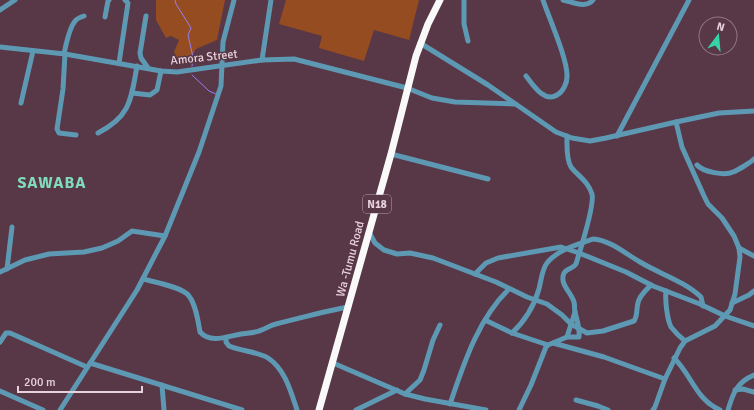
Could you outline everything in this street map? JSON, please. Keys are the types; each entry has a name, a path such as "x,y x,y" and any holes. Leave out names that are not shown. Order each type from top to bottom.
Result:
{"highway":[{"name":"Wa -Tumu Road","path":"319,410 391,154 407,88 420,44 440,0"}],"street":[{"path":"0,10 15,0"},
{"path":"105,17 109,0"},
{"path":"119,63 128,2 126,0"},
{"path":"60,410 137,290 165,236 199,152 221,86 223,42 234,0"},
{"path":"262,60 271,0"},
{"path":"464,0 464,24 468,41"},
{"path":"526,76 541,95 550,97 555,97 560,94 568,78 563,57 543,0"},
{"path":"563,0 586,5 590,4 593,0"},
{"path":"617,136 690,0"},
{"path":"76,135 59,133 57,129 63,89 64,54 74,22 84,16"},
{"path":"146,16 140,53 141,58 148,68"},
{"path":"420,44 488,85 556,132 590,141 719,113 754,111"},
{"name":"Amora Street","path":"0,47 64,54 161,71 177,72 262,60 294,59 407,88 432,98 454,102 516,104"},
{"path":"21,103 33,51"},
{"path":"98,133 109,127 125,113 132,93 137,66"},
{"path":"132,93 150,95 157,90 161,71"},
{"path":"653,410 664,379 674,358 685,341 715,326 730,310 735,294 740,257 739,248 734,236 722,218 708,204 704,196 682,147 676,122"},
{"path":"518,410 531,385 541,358 551,344 567,337 579,337 580,328 575,312 574,302 563,282 565,272 575,266 590,215 593,196 583,178 570,166 567,136"},
{"path":"391,154 488,179"},
{"path":"697,165 700,168 710,172 728,173 741,168 754,159"},
{"path":"7,269 12,227"},
{"path":"0,272 25,260 49,254 84,252 102,248 118,241 132,231 165,236"},
{"path":"369,232 375,243 384,250 397,254 410,253 433,258 496,282 509,289 547,304 571,324 587,333 594,333 614,328 634,321 637,313 638,301 651,285"},
{"path":"512,333 523,323 535,300 546,264 558,254 593,239 617,248 685,286 703,300 703,306"},
{"path":"475,274 486,263 498,258 561,247 626,272 651,285 725,316 754,326"},
{"path":"739,248 754,256"},
{"path":"143,279 183,292 189,296 200,332 213,338 226,338 238,334 258,332 270,325 324,311 348,307"},
{"path":"450,404 476,335 499,299 509,289"},
{"path":"666,291 665,298 669,323 685,341"},
{"path":"732,302 754,291"},
{"path":"567,337 575,312"},
{"path":"485,320 512,333 604,357 664,379"},
{"path":"405,394 420,380 433,340 440,325"},
{"path":"0,342 6,333 10,333 88,365 242,410"},
{"path":"226,338 226,342 229,346 268,358 277,366 288,384 297,410"},
{"path":"674,358 680,364 699,394 710,405 720,410"},
{"path":"333,363 405,394 486,410"},
{"path":"728,410 734,390 741,383 754,375"},
{"path":"162,386 164,410"},
{"path":"734,390 743,389 754,392"},
{"path":"356,410 396,390"},
{"path":"0,391 42,410"},
{"path":"576,400 611,410"}],"shaded area":[{"path":"156,0 225,0 217,40 196,49 189,62 179,62 174,52 179,40 171,36 166,38 156,20"},
{"path":"286,0 419,0 409,40 374,30 364,61 319,48 322,36 279,24"}],"waterway":[{"path":"175,0 191,28 188,35 193,57 192,66"},
{"path":"192,75 209,91 216,94"}],"district":[{"name":"SAWABA","path":"52,182"}]}
